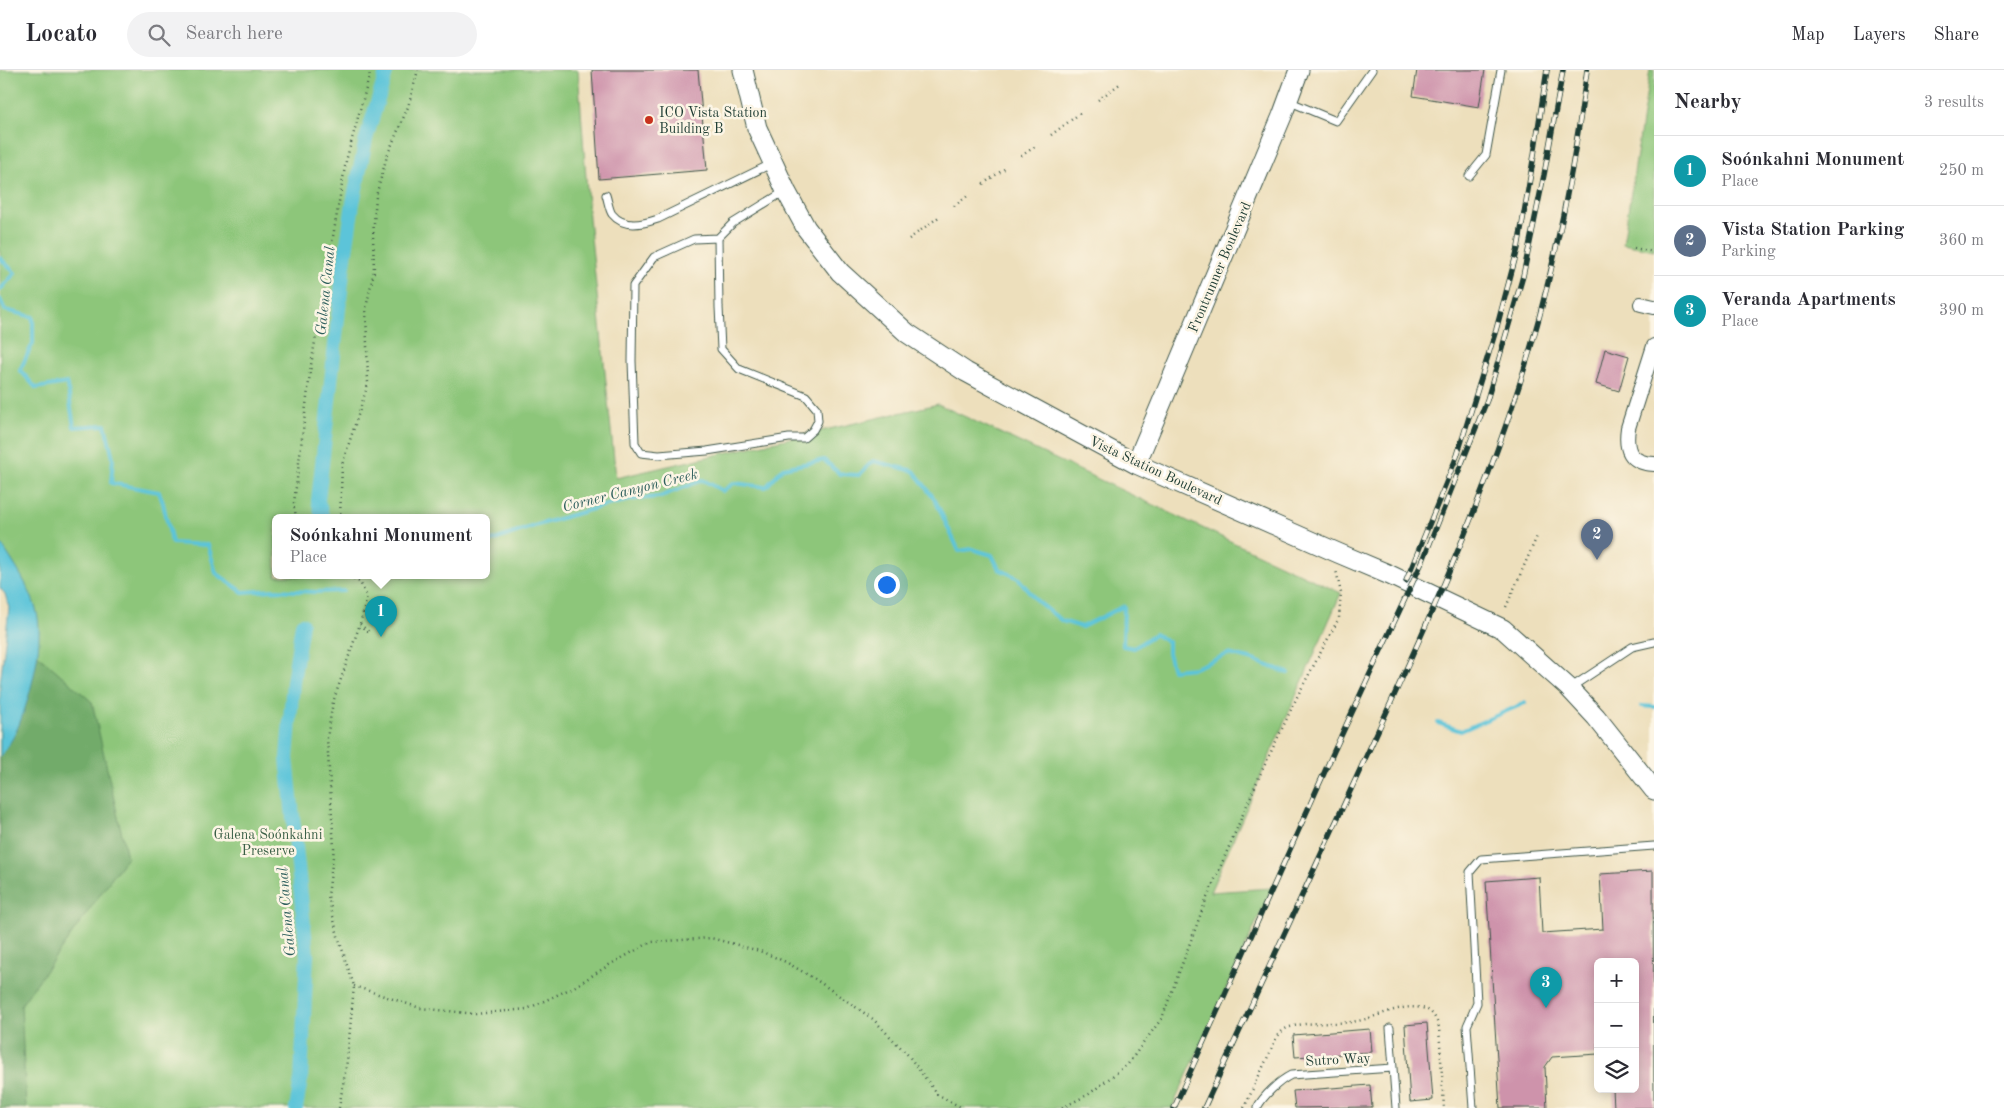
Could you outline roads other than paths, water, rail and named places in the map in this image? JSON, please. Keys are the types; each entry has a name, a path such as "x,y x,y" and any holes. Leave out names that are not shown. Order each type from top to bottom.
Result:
{"street":[{"name":"Vista Station Boulevard","path":"743,70 757,128 786,191 806,228 840,272 907,333 966,372 1136,464 1390,574 1503,629 1570,688 1596,717 1654,790"},
{"name":"Frontrunner Boulevard","path":"1136,464 1288,101 1299,70"},
{"path":"1654,346 1628,428 1626,441 1628,451 1635,459 1648,464 1654,464"}],"lane":[{"path":"1288,101 1336,121 1372,70"},
{"path":"1469,176 1486,155 1501,70"},
{"path":"606,195 611,214 619,220 633,225 645,223 658,219 773,163"},
{"path":"718,238 721,349 738,369 806,396 817,409 818,421 813,430 804,438 789,438 707,451 659,455 641,454 635,443 632,362 633,286 654,257 694,239 718,238 733,223 786,191"},
{"path":"1570,688 1632,647 1654,642"},
{"path":"1473,1108 1467,1026 1477,1003 1470,872 1481,859 1654,846"},
{"path":"1390,1028 1396,1108"},
{"name":"Sutro Way","path":"1257,1108 1263,1098 1286,1078 1296,1074 1393,1068"}],"water":[{"path":"0,542 31,594 37,613 39,641 26,706 14,735 0,758 0,684 9,608 5,594 0,588"}],"waterway":[{"name":"Galena Canal","path":"322,514 318,501 343,272 353,203 366,139 387,70"},
{"name":"Corner Canyon Creek","path":"0,258 15,273 0,290"},
{"name":"Corner Canyon Creek","path":"0,299 5,310 33,317 33,343 20,370 36,388 67,383 74,427 105,425 113,458 111,483 159,492 172,543 208,545 216,573 243,592 274,590 344,591"},
{"name":"Corner Canyon Creek","path":"490,542 534,526 603,506 635,499 659,497 703,480 723,491 734,483 766,487 783,468 824,460 840,474 859,475 873,461 914,471 935,500 959,551 972,549 992,555 999,569 1018,578 1037,601 1062,621 1082,627 1124,606 1123,646 1134,648 1155,634 1168,642 1168,653 1173,670 1195,668 1228,654 1250,659 1288,673"},
{"name":"Galena Canal","path":"296,1108 301,1080 307,955 287,758 293,682 302,624"},
{"name":"Corner Canyon Creek","path":"1438,723 1461,731 1525,703"},
{"name":"Corner Canyon Creek","path":"1642,706 1654,707"}],"railway":[{"path":"1406,581 1457,456 1496,330 1518,248 1547,70"},
{"path":"1174,1108 1334,751 1424,558 1487,400 1523,276 1563,70"},
{"path":"1204,1108 1411,659 1487,479 1519,386 1542,308 1568,190 1587,70"}],"place":[{"name":"ICO Vista Station Building B","path":"649,120"},
{"name":"Vista Station Parking","path":"1597,560"},
{"name":"Soónkahni Monument","path":"381,637"},
{"name":"Veranda Apartments","path":"1546,1008"}],"park label":[{"name":"Galena Soónkahni Preserve","path":"268,842"}]}
